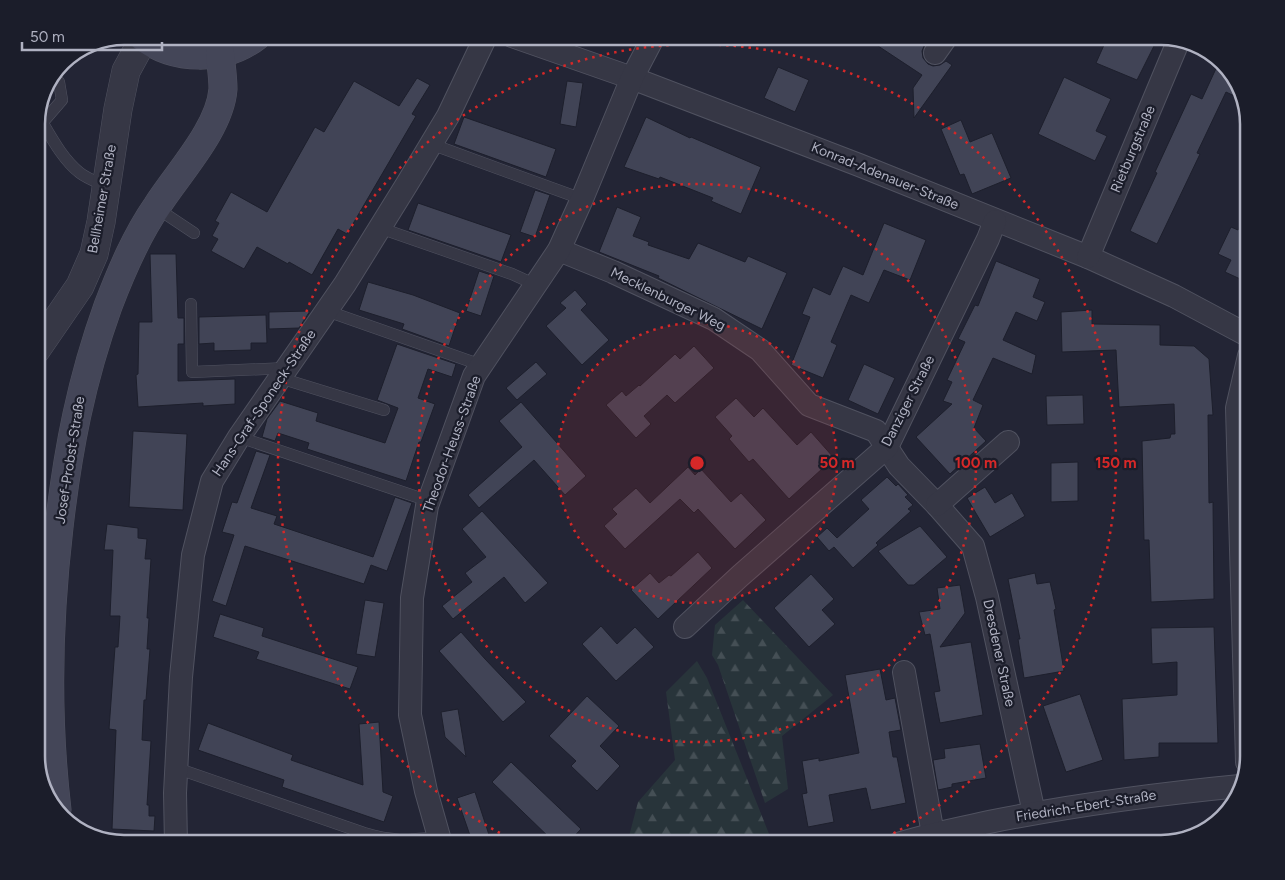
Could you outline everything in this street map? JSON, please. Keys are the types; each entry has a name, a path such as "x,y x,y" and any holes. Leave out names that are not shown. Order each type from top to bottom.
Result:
{"main road":[{"path":"156,45 188,55 204,56 220,53 241,45"},
{"name":"Josef-Probst-Straße","path":"55,794 49,674 56,557 69,446 81,391 108,306 137,241 156,207 208,132 216,116 223,89 220,53"}],"street":[{"name":"Bellheimer Straße","path":"45,337 80,286 94,254 118,108 126,71 139,45"},
{"name":"Hans-Graf-Sponeck-Straße","path":"176,835 176,768 193,555 212,481 239,437 327,311 380,228 448,116 482,45"},
{"name":"Konrad-Adenauer-Straße","path":"538,45 632,78 859,165 1088,257 1174,296 1240,331"},
{"name":"Theodor-Heuss-Straße","path":"439,835 426,791 410,715 412,598 429,501 474,376 559,250 632,78 649,45"},
{"name":"Rietburgstraße","path":"1088,257 1176,47"},
{"name":"Danziger Straße","path":"685,626 888,447 995,221"},
{"name":"Mecklenburger Weg","path":"559,250 714,319 760,350 810,405 876,431 888,447"},
{"path":"1240,395 1237,408 1240,514"},
{"path":"937,505 1008,442"},
{"name":"Dresdener Straße","path":"888,447 899,466 973,546 987,597 1034,813"},
{"path":"904,672 933,834"},
{"name":"Friedrich-Ebert-Straße","path":"930,835 1034,813 1106,802 1234,787"}],"lane":[{"path":"46,113 62,100 59,82"},
{"path":"45,126 72,165 89,178 106,186"},
{"path":"431,144 582,199"},
{"path":"156,207 194,233"},
{"path":"380,228 512,274 536,285"},
{"path":"191,304 192,372 284,373 384,410"},
{"path":"327,311 481,365"},
{"path":"239,437 429,501"},
{"path":"176,768 371,835"}],"green space":[{"path":"743,600 833,695 782,736 788,789 765,803 718,665 712,655 715,625"},
{"path":"697,661 707,678 769,835 629,835 638,802 675,760 666,692"}],"building":[{"path":"877,45 923,45 923,58 928,64 933,66 940,65 946,61 952,65 914,118 913,88 922,75"},
{"path":"1104,45 1154,45 1137,80 1096,63"},
{"path":"778,67 809,80 795,112 764,98"},
{"path":"1216,68 1227,80 1235,96 1226,92 1197,153 1200,154 1157,244 1130,231 1191,94 1202,99"},
{"path":"1064,77 1111,99 1096,131 1107,136 1095,161 1038,134"},
{"path":"417,78 430,85 412,114 416,116 347,234 338,229 312,275 257,247 244,269 211,251 218,239 212,236 219,223 215,221 231,192 267,212 315,127 324,132 354,81 399,106"},
{"path":"567,81 583,83 576,127 560,124"},
{"path":"464,117 556,149 546,177 454,144"},
{"path":"646,117 690,138 761,167 741,214 711,201 713,198 660,177 659,179 624,167"},
{"path":"961,120 970,142 992,133 1011,178 972,194 964,174 960,175 941,129"},
{"path":"535,190 550,195 535,237 520,232"},
{"path":"418,203 511,235 501,262 408,230"},
{"path":"617,207 641,217 633,236 649,242 648,245 689,259 698,243 745,262 748,256 787,273 762,329 658,278 659,276 599,252"},
{"path":"884,223 926,240 910,280 884,270 869,303 851,295 831,342 837,345 823,378 791,365 810,317 802,314 813,287 830,295 843,266 863,275"},
{"path":"1240,226 1240,279 1225,272 1231,260 1218,254 1231,227 1238,230"},
{"path":"150,254 176,254 178,318 184,318 184,344 178,344 178,381 235,379 235,404 203,406 203,403 138,407 136,375 138,374 139,322 152,322"},
{"path":"996,261 1040,279 1033,297 1045,302 1037,321 1016,312 1003,340 1036,355 1032,374 993,358 973,400 983,405 974,428 986,441 950,474 916,437 952,404 943,401 952,382 947,380 965,342 958,339 975,305 978,306"},
{"path":"479,271 494,276 481,316 466,311"},
{"path":"368,282 413,295 460,313 449,346 402,329 404,324 359,310"},
{"path":"575,290 587,304 581,310 609,340 582,365 546,326 566,308 560,303"},
{"path":"1092,310 1092,324 1160,325 1160,345 1194,346 1209,359 1213,415 1208,415 1209,503 1213,502 1214,599 1151,602 1149,540 1144,540 1142,441 1170,438 1171,434 1175,434 1174,404 1119,407 1116,350 1062,352 1061,312"},
{"path":"310,311 299,328 269,329 269,312"},
{"path":"266,315 267,343 251,343 251,350 214,351 214,343 199,344 199,317"},
{"path":"397,344 456,364 452,377 428,369 418,398 435,404 421,442 419,442 406,481 307,449 309,443 278,433 275,441 262,437 267,419 280,401 318,413 316,421 385,443 398,408 377,400"},
{"path":"694,346 714,368 675,403 667,395 644,416 651,424 636,438 606,405 622,391 626,396 640,386 675,354 680,359"},
{"path":"536,362 547,374 517,400 506,388"},
{"path":"864,364 895,378 878,414 848,400"},
{"path":"1083,395 1084,424 1047,425 1046,396"},
{"path":"736,398 754,417 763,408 797,445 811,432 834,458 789,499 753,459 749,462 729,439 732,436 715,417"},
{"path":"521,402 586,476 565,495 534,460 479,508 468,495 522,447 499,421"},
{"path":"133,431 187,434 183,510 129,507"},
{"path":"256,451 270,455 251,508 277,516 274,524 373,557 395,497 412,503 387,571 371,565 364,584 245,546 226,606 212,601 234,535 222,532 232,502 237,503"},
{"path":"1078,462 1078,501 1051,502 1051,463"},
{"path":"688,467 695,475 701,469 731,502 741,493 766,520 735,549 698,509 694,513 680,499 625,549 604,526 617,514 612,509 636,488 650,503"},
{"path":"887,477 896,486 898,484 908,495 905,497 913,505 908,509 911,511 876,543 878,545 853,568 834,547 829,551 817,537 827,528 837,538 869,509 861,500"},
{"path":"985,487 995,503 1012,493 1025,516 990,537 967,498"},
{"path":"482,511 548,583 525,603 504,577 453,619 442,606 472,582 465,573 486,557 462,529"},
{"path":"107,524 138,528 138,538 147,539 145,559 151,559 147,618 149,618 147,649 150,649 146,700 144,700 142,740 151,741 147,805 149,805 149,816 155,816 154,831 112,829 116,730 109,729 115,647 118,647 120,616 110,616 113,550 104,550"},
{"path":"920,526 947,557 914,585 908,585 878,551"},
{"path":"698,552 712,568 658,619 631,590 650,573 659,583 669,575 671,576"},
{"path":"1035,573 1037,584 1050,582 1056,609 1054,610 1064,671 1024,678 1018,639 1020,639 1008,579"},
{"path":"811,574 834,599 822,610 835,624 809,647 774,608"},
{"path":"960,585 965,613 940,647 971,642 983,715 940,723 934,692 940,691 930,634 925,635 919,612 940,609 937,588"},
{"path":"365,600 384,603 375,657 356,654"},
{"path":"220,614 264,628 262,636 358,667 350,689 256,659 259,652 213,637"},
{"path":"601,626 617,644 635,627 654,647 616,681 582,644"},
{"path":"1214,627 1218,743 1159,743 1159,757 1124,760 1122,699 1177,695 1177,662 1152,664 1151,628"},
{"path":"461,632 526,702 503,722 439,651"},
{"path":"880,669 886,700 895,698 901,730 889,732 893,757 897,757 906,803 871,810 866,788 829,795 834,822 808,827 802,794 807,793 802,761 819,758 819,761 859,753 845,675"},
{"path":"1080,694 1103,760 1066,772 1043,706"},
{"path":"587,696 619,726 600,746 620,766 597,791 571,766 576,761 549,736"},
{"path":"458,709 466,757 445,737 441,712"},
{"path":"379,722 383,792 393,796 384,822 282,787 284,780 198,750 208,723 293,755 291,760 363,785 359,724"},
{"path":"980,744 986,778 952,784 952,787 938,790 933,760 945,758 944,749"},
{"path":"511,762 581,829 575,835 547,835 492,782"},
{"path":"475,792 489,835 470,835 457,798"}]}
